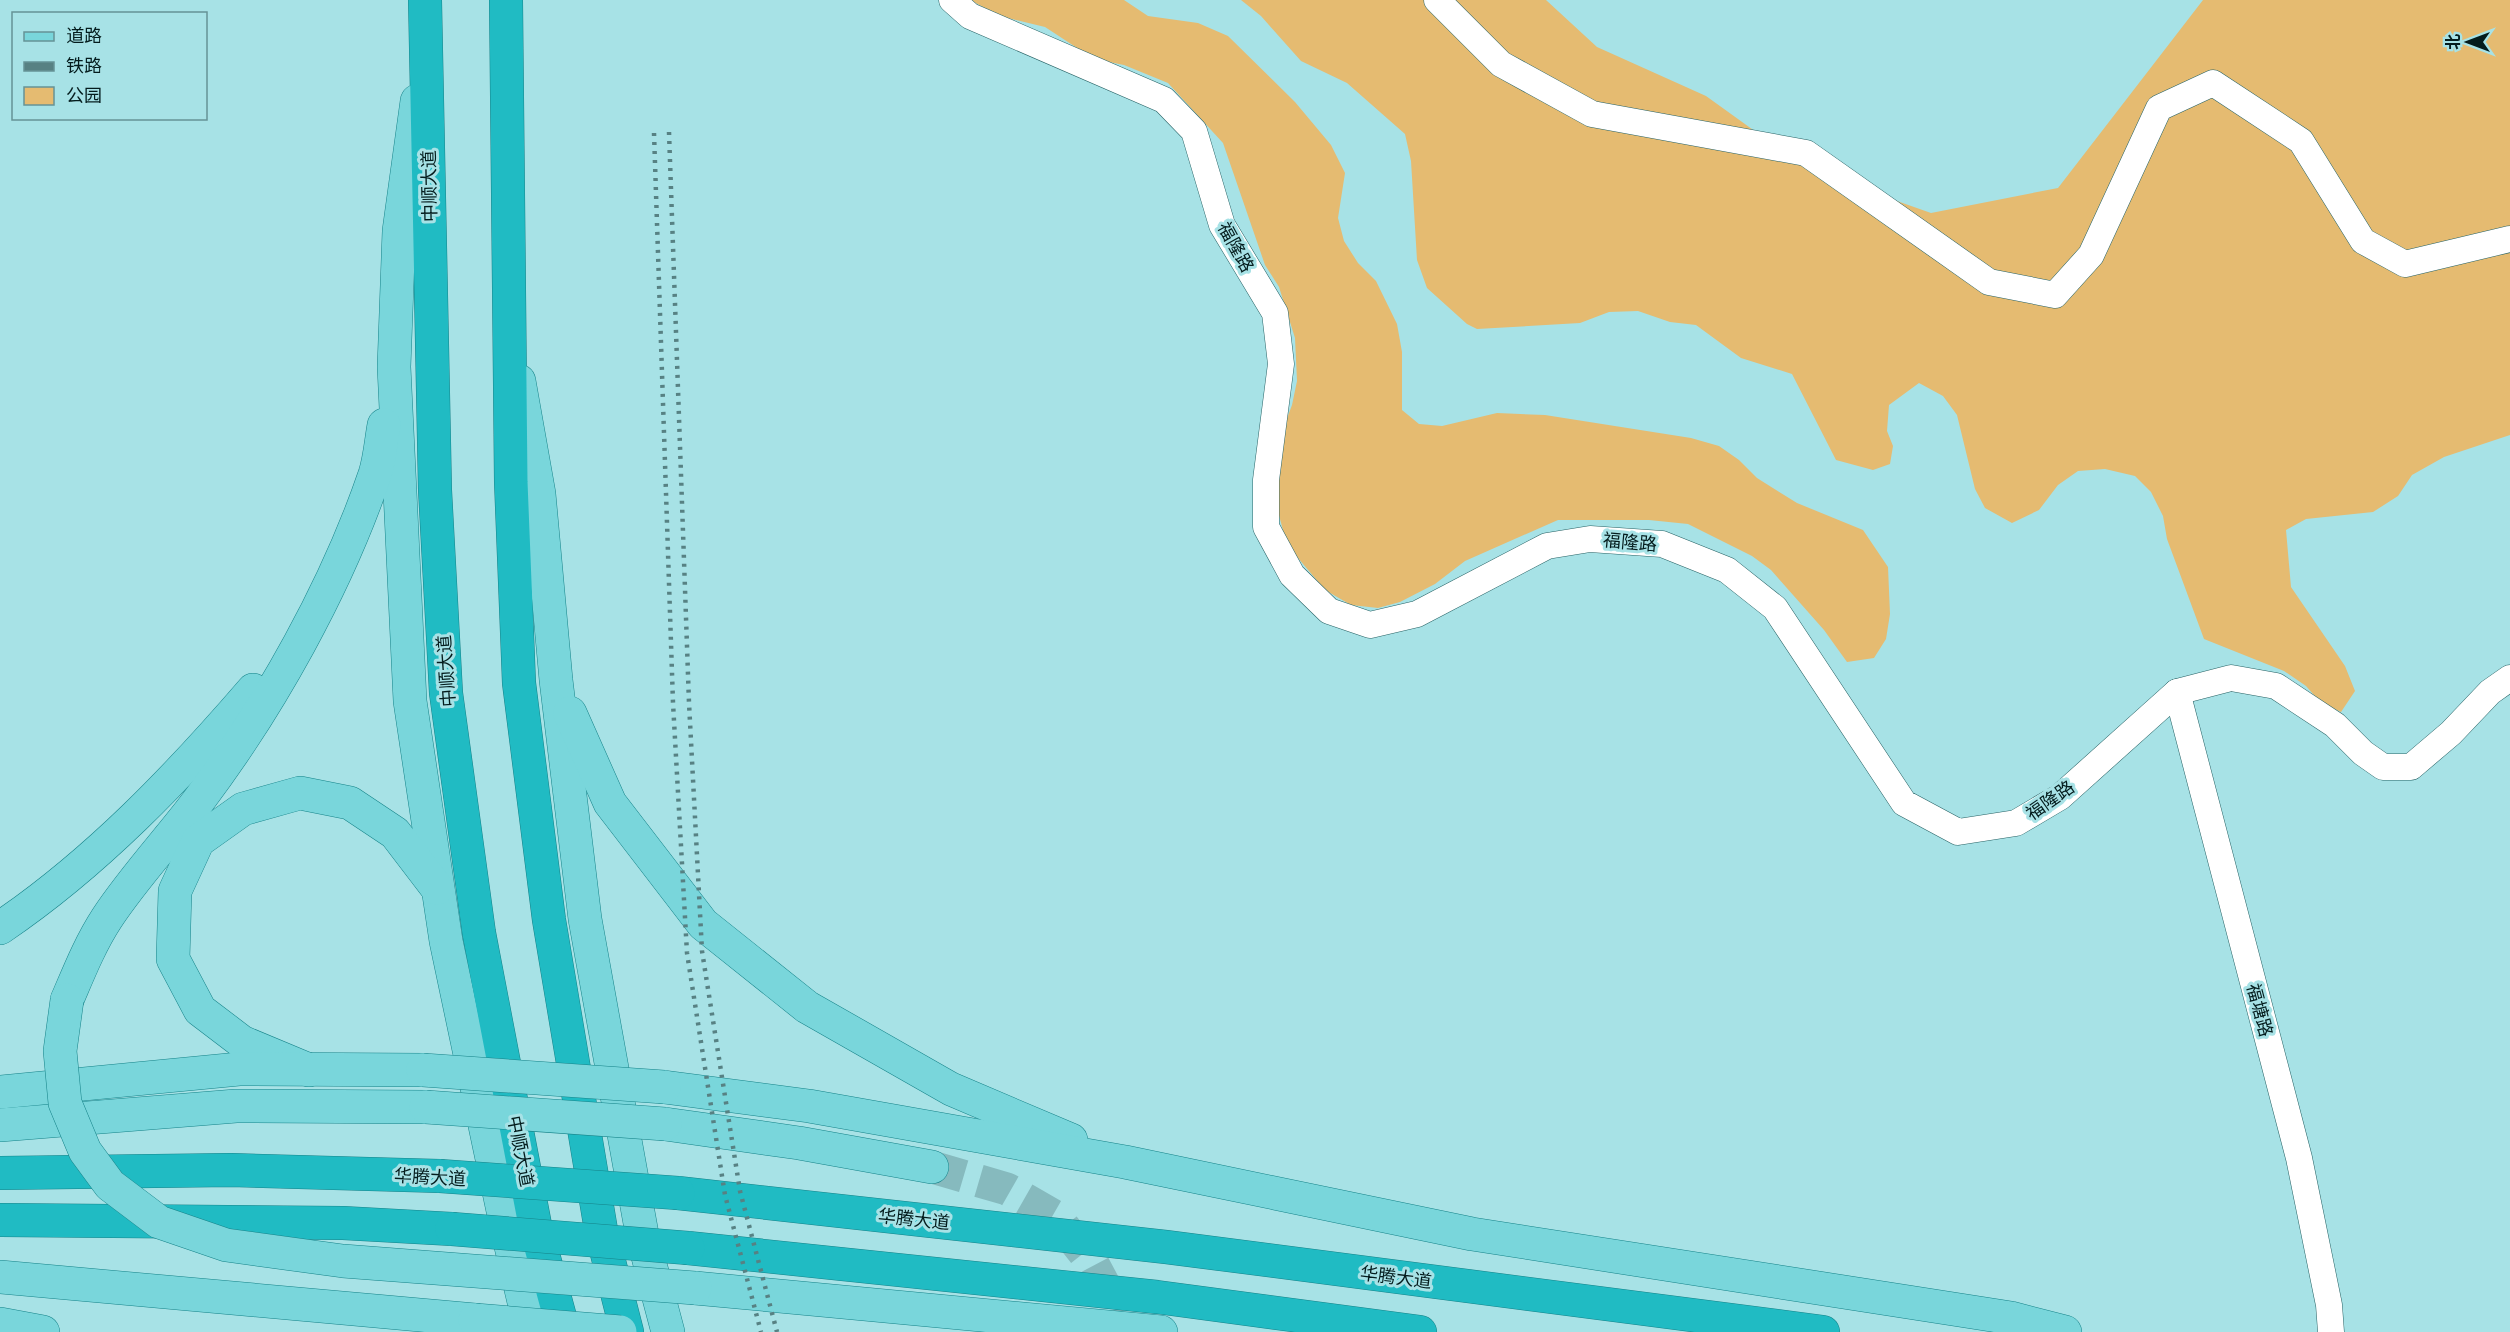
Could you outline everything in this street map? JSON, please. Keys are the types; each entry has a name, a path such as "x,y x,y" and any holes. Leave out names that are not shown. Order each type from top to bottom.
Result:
{"highway":[{"name":"中顺大道","path":"425,0 435,490 446,693 479,933 535,1225 564,1332"},
{"path":"506,0 510,482 519,683 549,920 601,1230 627,1332"},
{"name":"华腾大道","path":"15,1173 231,1170 440,1176 678,1194 1166,1247 1822,1332"},
{"path":"15,1220 343,1223 452,1229 688,1248 1157,1297 1420,1332"}],"main road":[{"path":"426,43 399,231 394,367 410,701 446,941 496,1180 531,1332"},
{"path":"508,325 539,494 556,680 585,919 642,1234 668,1332"},
{"path":"394,367 375,472 346,547 308,627 266,703 233,752 200,799 107,918 86,954 67,1000 60,1051 65,1103 85,1151 110,1185 159,1222 226,1245 343,1261 695,1288 1161,1332"},
{"path":"0,928 29,908 101,848 157,794 209,741 308,627"},
{"path":"556,680 610,803 703,924 807,1007 951,1089 1125,1162"},
{"path":"309,1070 242,1042 200,1010 173,959 175,891 198,841 243,808 300,793 350,802 395,833 438,890"},
{"path":"15,1090 239,1069 423,1070 664,1087 809,1106 1125,1162 1472,1234 2011,1318 2065,1332"},
{"path":"15,1124 236,1106 426,1107 665,1124 799,1143 932,1167"},
{"path":"15,1278 620,1332"}],"street":[{"name":"福隆路","path":"952,0 970,16 1164,100 1194,131 1222,225 1275,313 1281,364 1266,480 1266,527 1292,575 1329,611 1370,626 1417,614 1547,546 1590,539 1662,544 1727,570 1775,608 1904,803 1958,832 2016,823 2060,797 2177,692 2231,678 2276,686 2335,725 2362,753 2383,767 2411,767 2451,733 2490,692 2510,678"},
{"path":"1437,0 1501,64 1592,114 1806,153 1989,282 2055,295 2091,255 2159,108 2213,83 2301,141 2363,241 2405,264 2510,239"},
{"name":"福塘路","path":"2177,692 2299,1158 2329,1305 2331,1332"}],"green space":[{"path":"970,0 1124,0 1148,16 1198,23 1228,36 1295,102 1331,145 1345,173 1338,218 1344,241 1358,263 1376,281 1397,324 1402,352 1402,410 1419,424 1442,426 1497,413 1545,415 1691,438 1719,446 1739,460 1757,478 1797,503 1863,530 1888,567 1890,614 1886,639 1874,658 1847,662 1824,630 1771,570 1752,556 1688,524 1649,520 1558,520 1465,561 1435,584 1400,602 1378,608 1351,605 1325,590 1287,545 1277,508 1277,485 1286,421 1297,381 1295,338 1279,287 1265,265 1223,143 1168,83 1124,65 1094,59 1045,27 1000,16"},
{"path":"1241,0 1546,0 1597,47 1706,96 1809,170 1931,213 2058,188 2203,0 2510,0 2510,435 2444,457 2412,475 2398,496 2373,512 2306,519 2286,530 2291,587 2345,666 2355,691 2341,712 2320,702 2306,686 2284,671 2204,639 2167,539 2163,516 2151,492 2135,476 2105,469 2078,471 2058,485 2039,510 2012,523 1985,508 1975,489 1957,415 1943,396 1919,383 1889,405 1887,431 1893,446 1890,464 1873,470 1836,460 1792,374 1741,358 1696,325 1670,322 1638,311 1609,312 1580,323 1477,329 1467,324 1427,288 1417,260 1411,161 1405,134 1347,83 1301,61 1261,16"}],"tunnel":[{"path":"932,1167 1007,1189 1056,1217 1093,1264 1119,1313"}],"railway":[{"path":"669,132 689,703 702,951 740,1191 777,1332"},
{"path":"654,133 673,703 687,953 725,1195 761,1332"}]}
